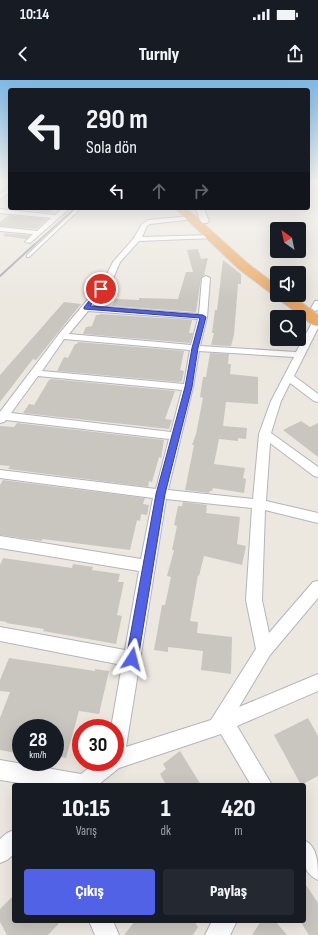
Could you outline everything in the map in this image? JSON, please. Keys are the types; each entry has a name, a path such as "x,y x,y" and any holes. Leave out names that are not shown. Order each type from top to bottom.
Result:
{"highway":[{"path":"200,221 211,236 243,266 270,287"},
{"path":"204,221 270,274"},
{"path":"296,302 317,313"},
{"path":"305,302 317,313"}],"street":[{"path":"28,242 52,221"},
{"path":"2,418 62,336 108,281 117,262 137,239 144,225 152,221"},
{"path":"0,229 38,233"},
{"path":"137,239 211,236"},
{"path":"122,719 160,494 188,387 195,348 203,317 206,278"},
{"path":"86,308 203,317"},
{"path":"264,650 254,600 259,504 265,434 276,401 300,355 317,313"},
{"path":"62,336 195,348 300,355"},
{"path":"36,373 188,387"},
{"path":"288,377 318,399"},
{"path":"2,418 175,436"},
{"path":"265,434 318,473"},
{"path":"0,474 160,494 259,504 318,518"},
{"path":"0,542 148,566"},
{"path":"220,724 264,650 318,587"},
{"path":"0,634 132,659"},
{"path":"124,757 220,724 318,682"},
{"path":"220,724 261,783"},
{"path":"0,770 77,783"},
{"path":"84,783 100,771"},
{"path":"0,853 12,842"},
{"path":"306,853 318,868"},
{"path":"101,923 108,935"},
{"path":"216,935 225,923"}],"lane":[{"path":"28,256 65,221"}],"building":[{"path":"46,221 36,229 0,226 0,222"},
{"path":"6,233 30,235 26,239 3,236"},
{"path":"198,249 201,259 208,258 204,275 201,278 196,312 112,306 116,299 178,299 186,272 193,272 187,250"},
{"path":"223,260 241,274 241,284 238,284 234,335 231,346 211,345 214,333 212,333 215,310 217,310"},
{"path":"64,302 81,304 36,360 33,359 0,402 0,375"},
{"path":"100,314 192,320 189,333 193,333 190,343 83,334 86,327 92,326 96,315"},
{"path":"78,342 184,351 180,370 184,371 182,381 179,382 57,371 64,357 68,358 75,344"},
{"path":"210,353 229,354 228,364 231,364 230,374 258,377 258,404 226,402 223,426 247,428 246,439 238,438 238,441 219,439 214,464 245,468 243,478 246,479 244,493 213,488 209,493 185,490 194,445 192,445 196,434 203,398 200,397 203,377 206,377"},
{"path":"52,379 175,391 165,419 172,420 169,429 23,413 29,404 34,405 49,380"},
{"path":"301,421 310,427 318,423 318,457 283,430"},
{"path":"17,423 164,440 161,458 159,457 152,482 149,481 148,487 8,469 10,466 0,465 0,426 14,427"},
{"path":"3,480 145,498 143,504 149,505 147,515 141,514 140,521 137,520 130,550 0,535 0,485"},
{"path":"183,502 207,505 206,513 240,517 237,544 246,546 242,565 204,556 199,576 198,575 190,621 198,622 197,633 232,637 231,674 201,670 203,651 168,647 168,652 154,650 162,605 165,605 171,577 167,576 174,550 172,550 177,526 174,525 178,506 182,506"},
{"path":"3,558 72,568 73,564 93,567 92,570 120,574 118,582 124,582 117,615 122,616 116,644 43,631 44,629 0,621 0,565"},
{"path":"9,658 95,671 95,669 109,671 99,714 79,711 77,719 72,719 72,736 66,758 64,758 64,719 12,719 12,752 0,750 0,718 10,692 0,691 0,680"},
{"path":"308,718 318,736 318,776 305,783 300,783 274,735"},
{"path":"180,751 200,783 165,783 160,774 166,769 163,764"},
{"path":"306,885 318,903 318,935 309,935 301,923 306,923"},
{"path":"12,897 12,923 59,923 48,935 7,935 0,922 0,909"},
{"path":"133,923 195,923 198,927 193,935 124,935"},
{"path":"260,923 277,923 287,935 252,935"}],"railway":[{"path":"34,245 61,221"},
{"path":"0,276 35,244"}],"route":[{"path":"101,289 86,308 203,317 195,348 188,387 160,494 132,659"}]}
